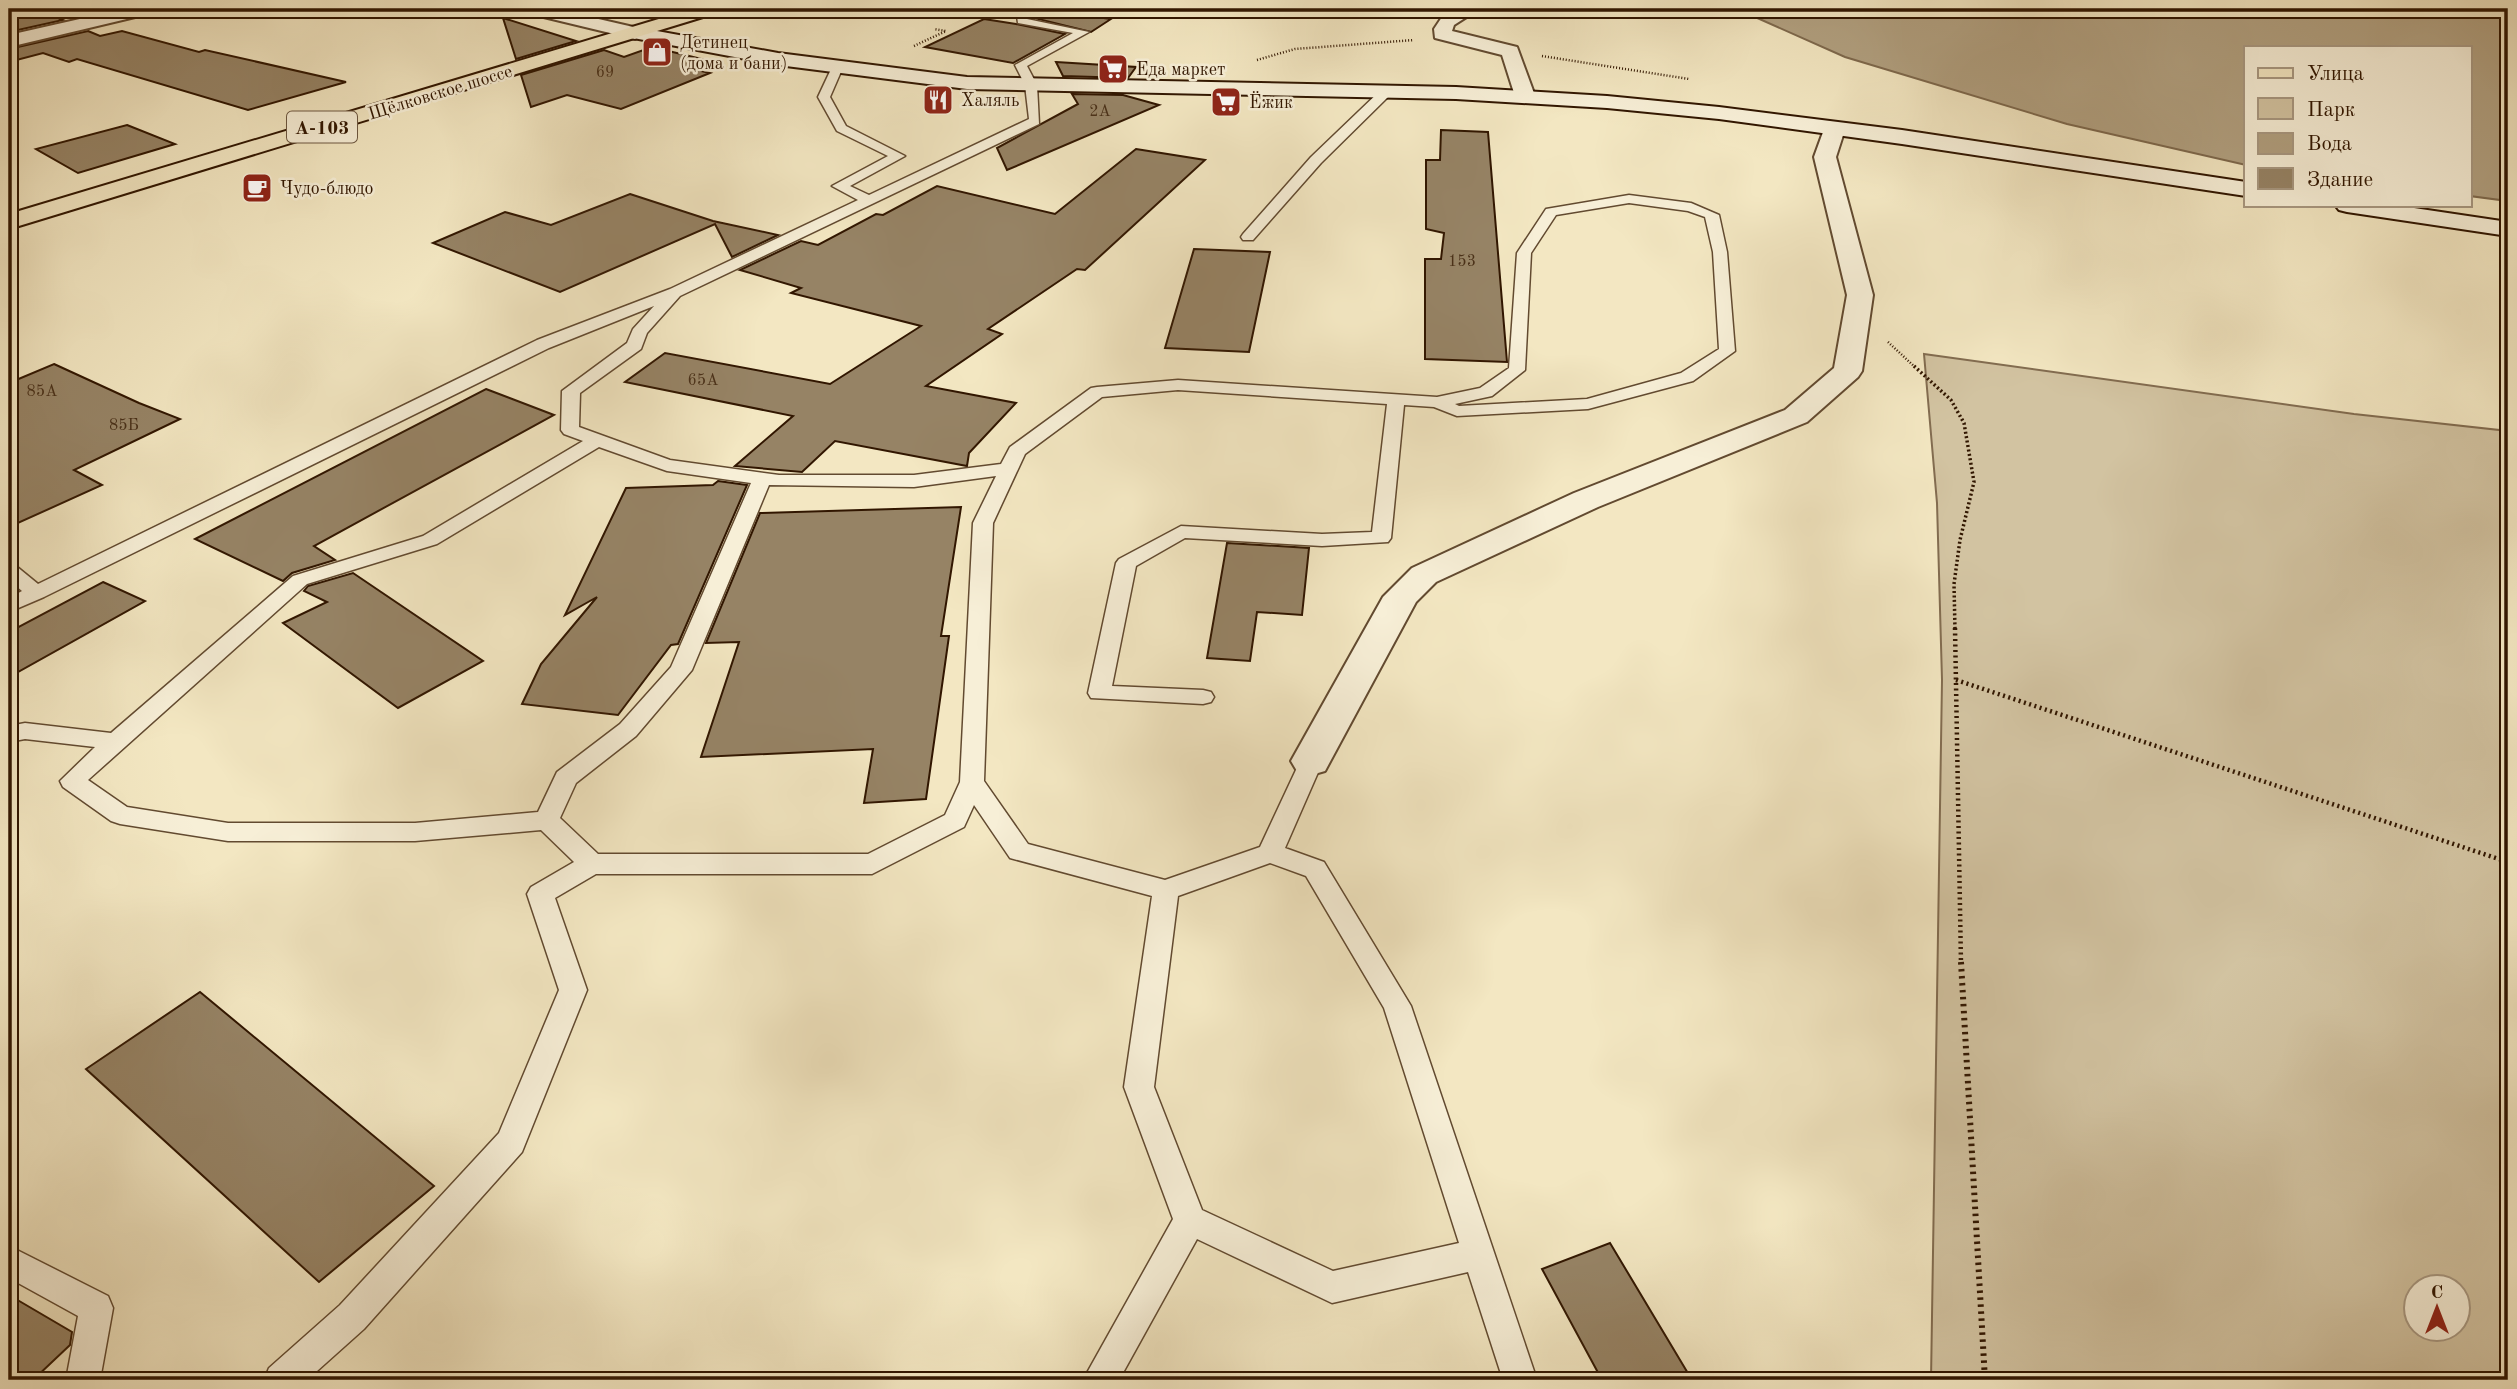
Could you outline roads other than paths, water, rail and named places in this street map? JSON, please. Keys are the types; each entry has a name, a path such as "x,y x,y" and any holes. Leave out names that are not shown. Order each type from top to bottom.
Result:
{"main road":[{"path":"9,41 146,9"},
{"path":"533,9 635,33 836,67 967,83 1525,96 1719,113 2244,189"},
{"name":"Щёлковское шоссе","path":"9,222 710,9"},
{"path":"1470,9 1449,19 1441,29 1442,34 1510,51 1525,96"},
{"path":"1311,761 1401,597 1424,575 1587,500 1796,416 1848,370 1860,295 1825,157 1834,129"},
{"path":"2354,206 2508,229"}],"lane":[{"path":"9,606 543,344 676,292 1035,121 1031,85 1021,65 1084,32 1022,21 1021,9"},
{"path":"836,67 824,97 841,128 898,156 839,186 869,200"},
{"path":"1248,237 1316,160 1386,92"},
{"path":"281,1380 352,1317 511,1142 573,990 540,894 592,864 872,864 955,821 972,782 983,523 1017,451 1097,391 1178,385 1437,402 1486,391 1517,370 1524,253 1551,212 1629,199 1690,207 1712,215 1720,252 1727,351 1687,377 1588,404 1457,411 1437,402"},
{"path":"676,292 639,332 635,345 571,391 570,430 667,465 762,479 914,481 1009,469"},
{"path":"1203,697 1099,693 1126,563 1181,532 1322,540 1381,538 1396,399"},
{"path":"592,864 547,820 415,832 229,832 120,815 72,781 300,580 430,540 597,440"},
{"path":"547,820 566,778 628,730 681,670 762,479"},
{"path":"9,570 37,593"},
{"path":"9,734 25,731 117,742"},
{"path":"1270,853 1311,761"},
{"path":"972,782 1019,851 1166,890 1270,853 1315,869 1397,1006 1520,1380"},
{"path":"1166,890 1139,1087 1190,1220 1332,1287 1479,1254"},
{"path":"1100,1380 1190,1220"},
{"path":"9,1261 96,1308 83,1380"}],"water":[{"path":"1737,9 2508,9 2508,201 2472,196 2472,46 2244,46 2244,165 2067,124 1845,57"}],"place":[{"name":"Детинец (дома и бани)","path":"657,52"},
{"name":"Еда маркет","path":"1113,69"},
{"name":"Халяль","path":"938,100"},
{"name":"Ёжик","path":"1226,102"},
{"name":"Чудо-блюдо","path":"257,188"}]}
